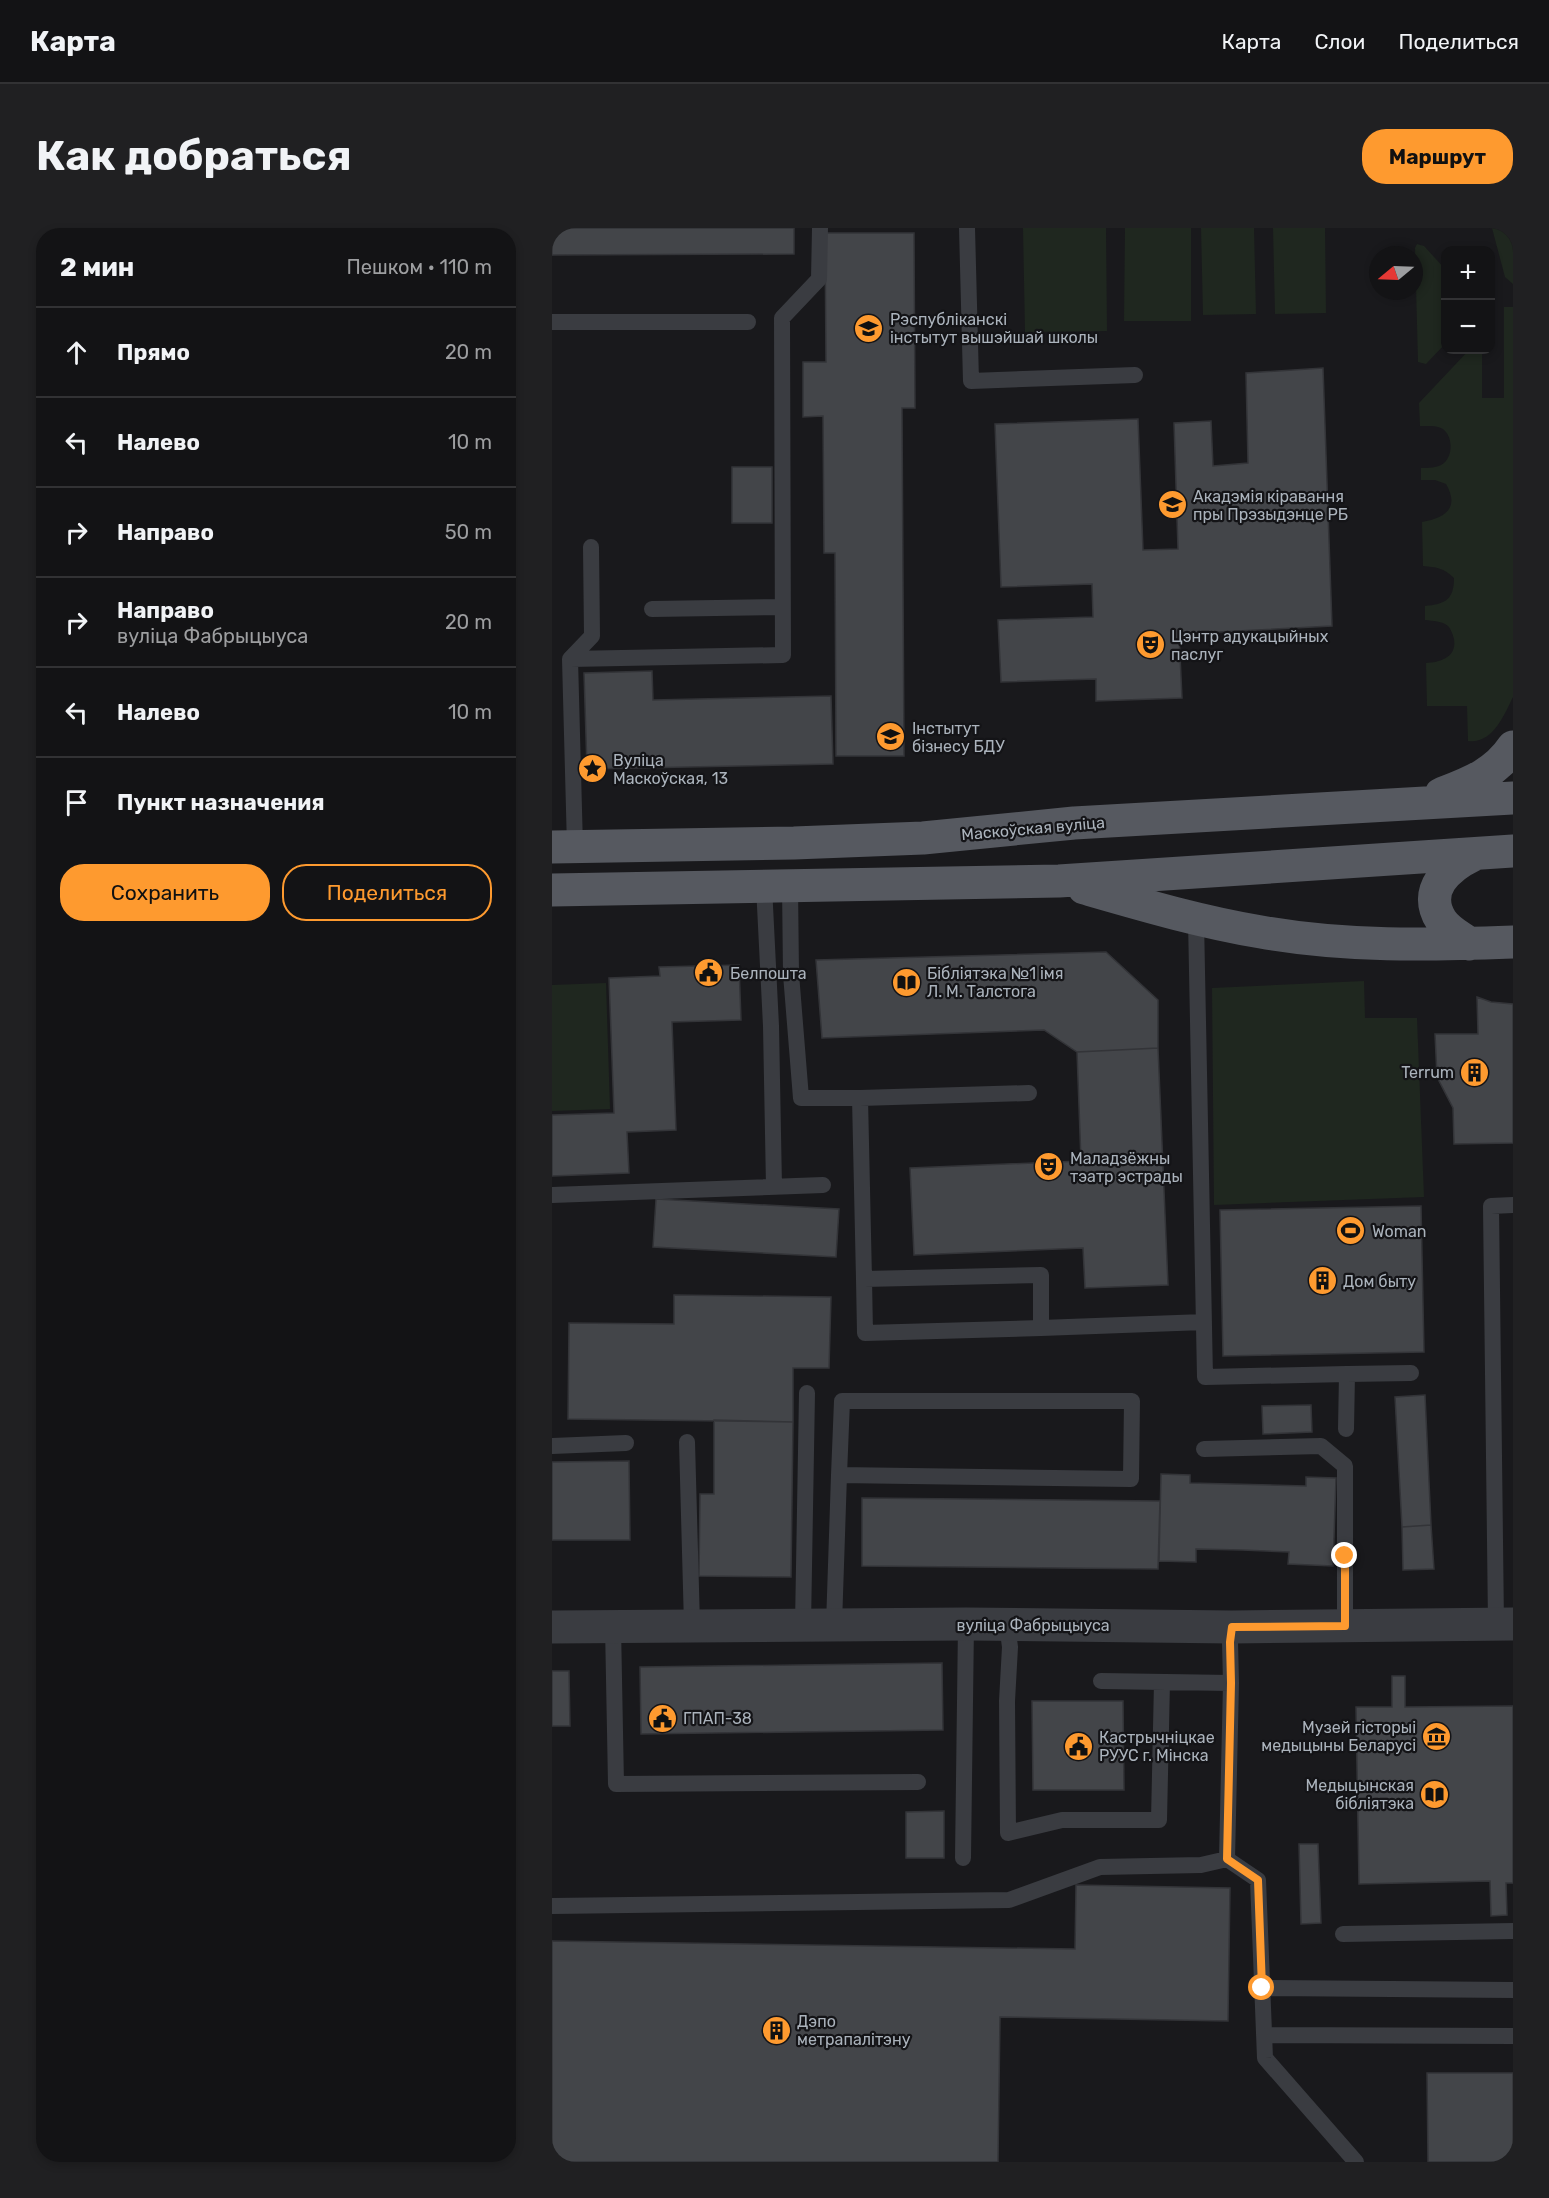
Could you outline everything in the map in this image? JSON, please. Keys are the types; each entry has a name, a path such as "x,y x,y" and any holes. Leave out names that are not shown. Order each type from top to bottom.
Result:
{"main road":[{"path":"1420,803 1480,778 1504,761 1513,747"},
{"name":"Маскоўская вуліца","path":"564,847 923,838 1074,823 1513,798"},
{"path":"552,890 1059,881 1513,851"},
{"path":"1470,944 1452,932 1441,920 1436,905 1436,889 1444,874 1454,864 1473,855"},
{"path":"1059,881 1196,920 1264,933 1344,942 1418,945 1513,942"}],"street":[{"name":"вуліца Фабрыцыуса","path":"552,1628 692,1625 1007,1624 1232,1627 1504,1624"}],"lane":[{"path":"570,659 783,655 782,318 819,279 820,228"},
{"path":"967,228 970,381 1135,375"},
{"path":"552,322 748,322"},
{"path":"564,847 570,659 592,636 591,547"},
{"path":"652,609 782,607"},
{"path":"777,886 791,974 801,1098 1029,1093"},
{"path":"774,1187 771,1026 777,886"},
{"path":"1196,920 1205,1377 1411,1373"},
{"path":"861,1098 865,1333 1204,1322"},
{"path":"552,1195 823,1185"},
{"path":"1504,1624 1491,1206 1513,1205"},
{"path":"864,1279 1041,1275 1041,1328"},
{"path":"1346,1429 1347,1374"},
{"path":"807,1393 818,1625"},
{"path":"818,1625 839,1475 842,1401 1132,1401 1131,1479 839,1475"},
{"path":"687,1442 692,1625"},
{"path":"552,1446 626,1443"},
{"path":"1204,1449 1321,1446 1345,1466 1345,1626"},
{"path":"963,1858 966,1624"},
{"path":"1007,1624 1010,1647 1007,1701 1008,1833 1062,1820 1159,1820 1162,1682"},
{"path":"613,1626 616,1784 918,1782"},
{"path":"1227,1859 1232,1627"},
{"path":"1101,1681 1231,1683"},
{"path":"552,1906 1009,1900 1100,1867 1201,1865 1227,1859 1258,1880 1265,2058 1356,2162"},
{"path":"1343,1934 1513,1931"},
{"path":"1262,1988 1513,1990"},
{"path":"1264,2035 1513,2036"}],"shaded area":[{"path":"1023,228 1106,228 1107,331 1025,332"},
{"path":"1125,228 1191,228 1191,321 1124,321"},
{"path":"1201,228 1254,228 1256,314 1203,315"},
{"path":"1273,228 1325,228 1326,313 1275,314"},
{"path":"1492,228 1513,228 1513,284 1505,277"},
{"path":"1417,244 1424,246 1441,265 1441,348 1426,364 1418,362 1416,300 1423,300 1423,246 1416,246"},
{"path":"1504,307 1513,307 1513,697 1491,733 1477,741 1468,741 1467,706 1427,706 1426,663 1447,657 1453,650 1454,639 1448,626 1440,622 1425,620 1425,606 1447,600 1454,585 1454,578 1440,569 1423,566 1422,522 1443,515 1451,506 1451,500 1446,484 1435,480 1421,480 1421,468 1442,465 1447,460 1451,446 1449,437 1443,429 1435,426 1420,426 1419,403 1465,354 1482,354 1482,398 1504,398"},
{"path":"1364,981 1365,1018 1417,1018 1424,1197 1214,1205 1212,988"},
{"path":"606,983 610,1109 552,1111 552,985"}],"building":[{"path":"552,228 794,228 794,254 552,255"},
{"path":"825,233 914,233 915,408 902,408 904,756 836,756 835,553 824,553 823,416 803,417 803,362 826,362"},
{"path":"1323,368 1332,626 1179,634 1182,698 1096,701 1096,679 1001,682 998,620 1093,617 1092,584 1001,587 995,424 1138,419 1143,550 1178,549 1174,423 1211,421 1213,466 1248,463 1246,373"},
{"path":"732,467 772,467 772,523 732,523"},
{"path":"652,671 653,700 831,696 833,764 587,769 584,673"},
{"path":"1106,952 1158,1000 1158,1048 1077,1052 1044,1030 822,1038 816,960"},
{"path":"739,965 741,1020 672,1022 676,1130 627,1132 629,1173 552,1176 552,1115 614,1113 609,978 660,976 659,967"},
{"name":"Terrum","path":"1477,997 1491,1002 1513,1004 1513,1143 1454,1144 1453,1108 1437,1077 1435,1034 1478,1034"},
{"name":"Маладзёжны тэатр эстрады","path":"1158,1048 1168,1285 1085,1288 1083,1248 914,1255 910,1168 1081,1161 1077,1052"},
{"path":"656,1199 839,1209 836,1257 653,1247"},
{"name":"Дом быту","path":"1421,1206 1424,1352 1223,1356 1220,1210"},
{"path":"674,1295 831,1297 829,1368 793,1368 793,1422 568,1419 569,1323 674,1324"},
{"path":"1425,1395 1431,1525 1402,1527 1395,1397"},
{"path":"1311,1405 1312,1432 1263,1434 1262,1406"},
{"path":"714,1420 793,1422 791,1577 699,1576 700,1494 714,1494"},
{"path":"629,1461 630,1540 552,1540 552,1462"},
{"path":"1161,1474 1190,1475 1190,1483 1306,1486 1306,1477 1336,1478 1333,1566 1288,1564 1289,1552 1242,1550 1196,1549 1196,1562 1159,1561"},
{"path":"862,1498 1160,1501 1158,1569 862,1566"},
{"path":"1431,1525 1434,1569 1403,1570 1402,1527"},
{"path":"942,1663 943,1730 641,1734 640,1667"},
{"path":"552,1671 569,1671 570,1726 552,1726"},
{"name":"Медыцынская бібліятэка","path":"1392,1676 1405,1676 1405,1707 1513,1706 1513,1883 1506,1883 1507,1915 1491,1916 1490,1881 1359,1884 1356,1707 1392,1707"},
{"name":"Кастрычніцкае РУУС г. Мінска","path":"1032,1701 1123,1701 1124,1790 1033,1790"},
{"path":"944,1811 944,1858 906,1858 906,1812"},
{"path":"1299,1844 1318,1844 1321,1923 1301,1924"},
{"name":"Дэпо метрапалітэну","path":"1076,1885 1230,1888 1228,2021 1000,2017 998,2162 552,2162 552,1941 1075,1949"},
{"path":"1427,2073 1513,2073 1513,2162 1428,2162"}],"place":[{"name":"Рэспубліканскі інстытут вышэйшай школы","path":"869,328"},
{"name":"Акадэмія кіравання пры Прэзыдэнце РБ","path":"1172,505"},
{"name":"Цэнтр адукацыйных паслуг","path":"1150,645"},
{"name":"Інстытут бізнесу БДУ","path":"891,737"},
{"name":"Вуліца Маскоўская, 13","path":"592,769"},
{"name":"Белпошта","path":"709,973"},
{"name":"Бібліятэка №1 імя Л. М. Талстога","path":"906,982"},
{"name":"Terrum","path":"1475,1072"},
{"name":"Маладзёжны тэатр эстрады","path":"1049,1167"},
{"name":"Woman","path":"1351,1231"},
{"name":"Дом быту","path":"1322,1281"},
{"name":"ГПАП-38","path":"662,1718"},
{"name":"Музей гісторыі медыцыны Беларусі","path":"1437,1736"},
{"name":"Кастрычніцкае РУУС г. Мінска","path":"1078,1746"},
{"name":"Медыцынская бібліятэка","path":"1435,1794"},
{"name":"Дэпо метрапалітэну","path":"776,2030"}],"route":[{"path":"1262,1988 1258,1880 1227,1859 1232,1627 1345,1626 1345,1556"}]}
